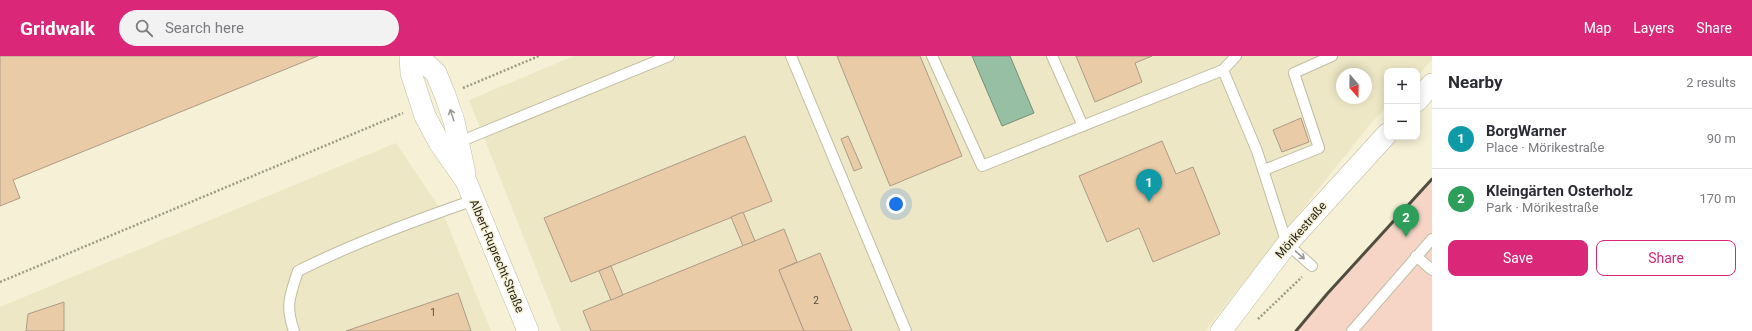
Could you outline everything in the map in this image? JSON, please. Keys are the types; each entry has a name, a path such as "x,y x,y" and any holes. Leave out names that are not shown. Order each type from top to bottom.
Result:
{"street":[{"path":"410,56 411,72 424,116 440,144 466,180"},
{"path":"414,56 425,63 436,74 445,95 459,142 466,180"},
{"path":"1420,98 1432,84"},
{"name":"Mörikestraße","path":"1221,331 1287,244 1384,137"},
{"name":"Albert-Ruprecht-Straße","path":"466,180 528,331"}],"lane":[{"path":"459,142 669,56"},
{"path":"791,56 906,331"},
{"path":"932,56 982,166 1223,70 1236,56"},
{"path":"1052,56 1083,126"},
{"path":"1264,170 1319,148 1294,73 1332,56"},
{"path":"1223,70 1264,170 1287,244 1312,266"},
{"path":"294,331 290,322 288,300 298,271 320,260 419,219 474,200"},
{"path":"1352,331 1432,238"},
{"path":"1416,256 1432,270"}],"path":[{"path":"445,95 539,56"},
{"path":"0,282 421,106"},
{"path":"1253,324 1303,275"}],"shaded area":[{"path":"574,56 1432,56 1432,60 1420,73 1420,68 1384,68 1384,110 1371,123 1205,331 561,331 469,100"},
{"path":"972,56 1010,56 1034,113 1002,126"},
{"path":"396,143 443,213 491,331 0,331 0,307"},
{"path":"1432,179 1432,331 1296,331 1327,294"}],"building":[{"path":"0,56 318,56 13,180 20,198 0,206"},
{"path":"837,56 920,56 962,156 890,186"},
{"path":"1076,56 1152,56 1135,63 1142,82 1095,102"},
{"path":"1301,118 1309,142 1282,152 1273,130"},
{"path":"745,136 772,201 571,282 544,218"},
{"path":"848,136 862,168 854,171 841,139"},
{"path":"1162,141 1176,174 1193,167 1220,234 1153,262 1139,228 1107,242 1079,176"},
{"path":"743,212 755,241 743,246 731,217"},
{"path":"784,229 797,262 779,270 804,331 591,331 583,311"},
{"path":"820,253 852,331 804,331 779,270"},
{"path":"611,266 623,295 611,300 599,271"},
{"path":"458,293 471,331 346,331"},
{"path":"64,302 64,331 26,331 28,314"}],"railway":[{"path":"1296,331 1327,294 1432,179"}],"place":[{"name":"BorgWarner","path":"1149,202"},
{"name":"Kleingärten Osterholz","path":"1406,237"}]}
